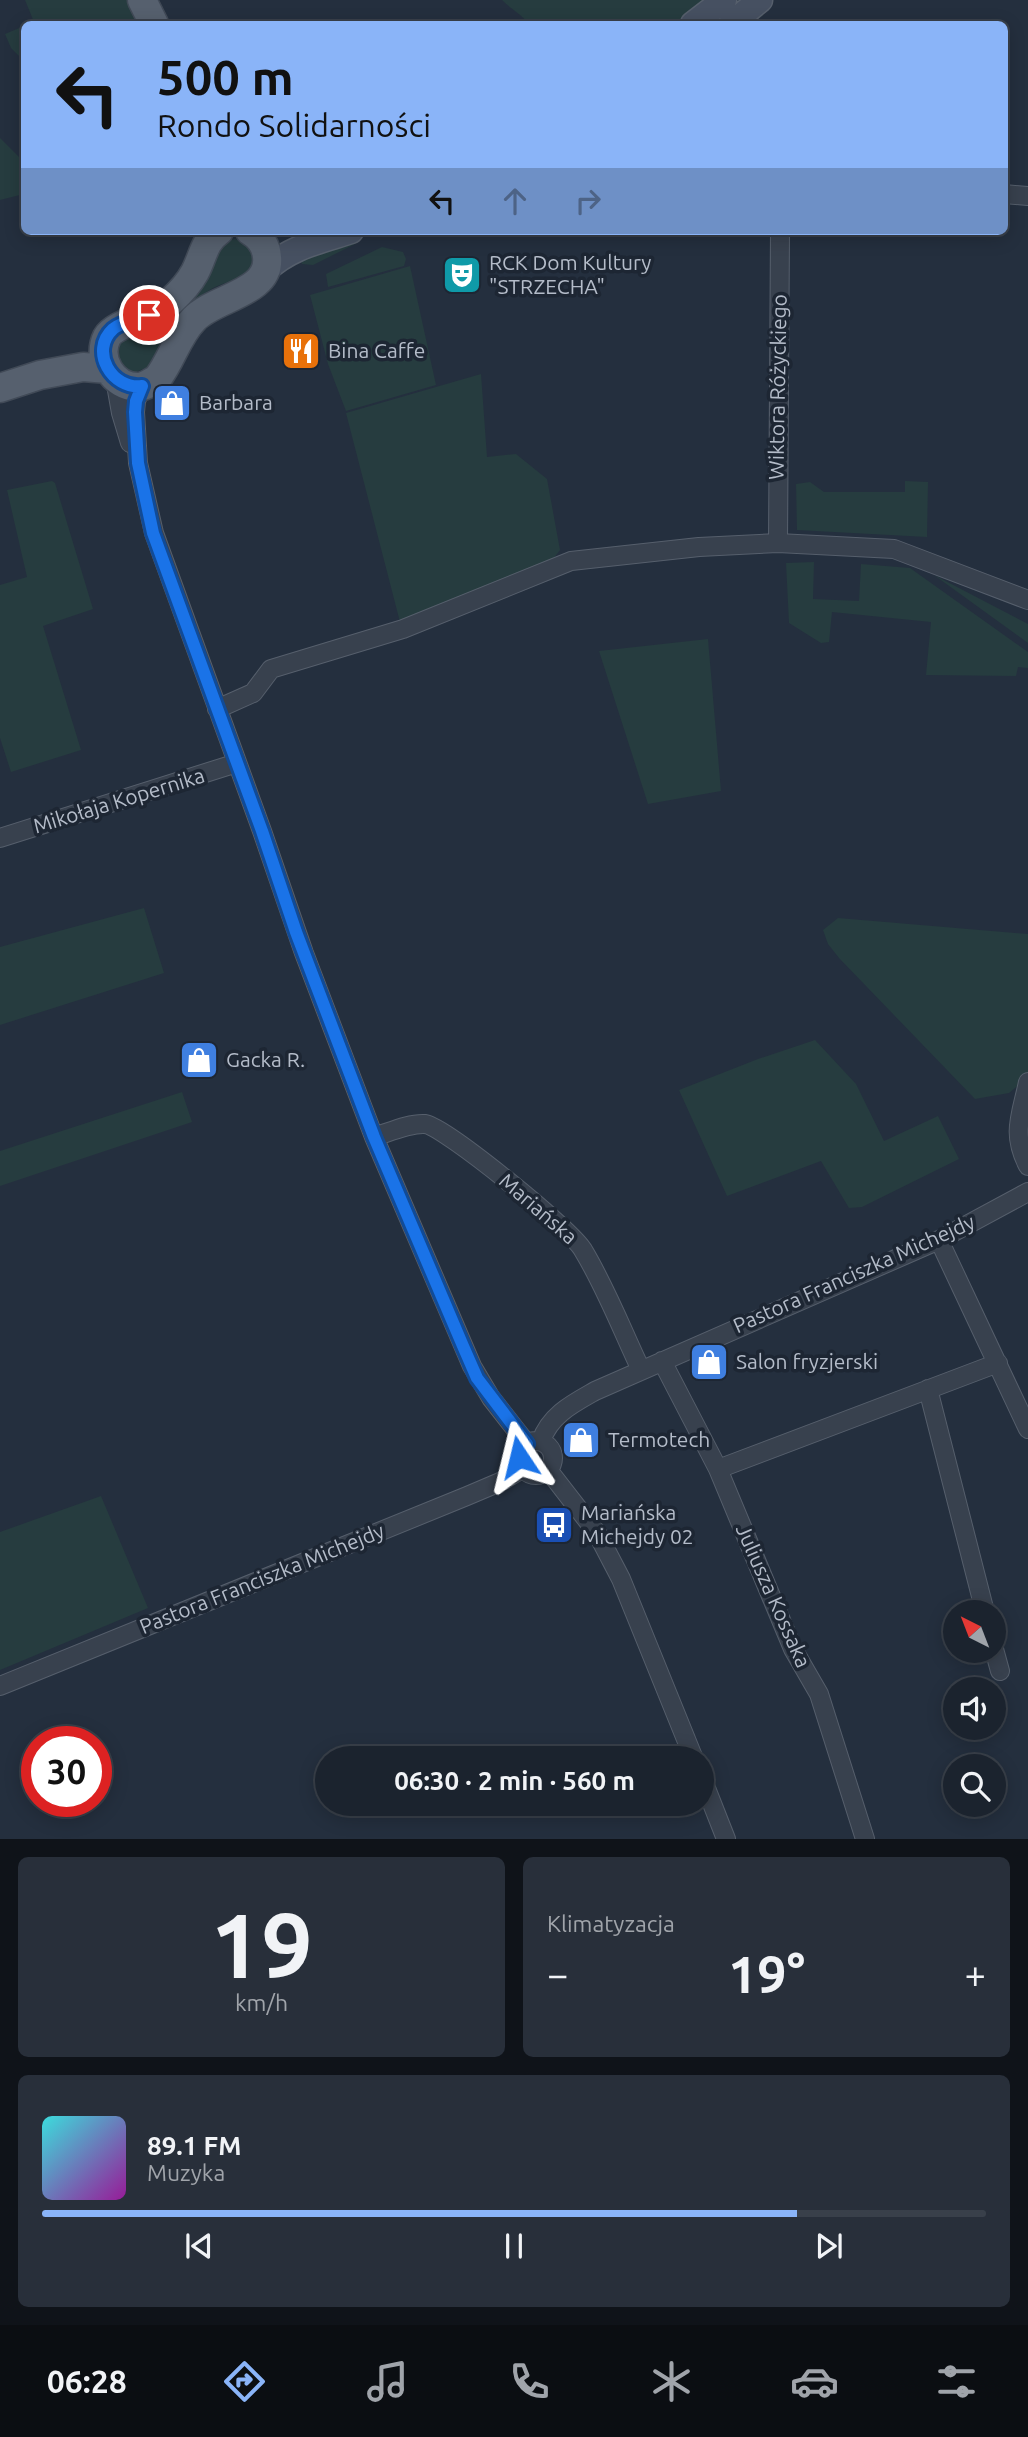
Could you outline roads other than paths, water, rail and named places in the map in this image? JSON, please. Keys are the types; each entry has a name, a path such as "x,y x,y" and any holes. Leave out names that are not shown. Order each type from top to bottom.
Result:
{"main road":[{"path":"142,0 152,21"},
{"path":"697,21 724,0"},
{"path":"735,21 760,0"},
{"path":"40,375 64,360 105,341 115,327 149,315 170,301 195,272 213,235"},
{"path":"254,235 267,254 266,270"},
{"path":"263,235 279,238 289,235"},
{"path":"0,388 40,375 83,366 111,374 125,385 142,386 157,379 177,342 197,316 215,304 257,284 278,258 292,250 339,235"},
{"path":"105,341 104,354 111,374"}],"street":[{"path":"1008,194 1028,196"},
{"name":"Wiktora Różyckiego","path":"778,543 776,462 780,235"},
{"path":"111,374 138,463 153,533 296,932 374,1137 477,1378 534,1442 548,1445 553,1452 553,1464 549,1471 540,1475 533,1475 522,1469 520,1454 534,1442"},
{"path":"138,463 135,412 142,386"},
{"path":"217,709 253,693 271,669 403,629 571,561 699,547 778,543 894,549 1028,600"},
{"name":"Mikołaja Kopernika","path":"0,838 237,763"},
{"path":"1027,1093 1018,1135 1019,1148 1028,1166"},
{"name":"Mariańska","path":"374,1137 410,1126 430,1125 445,1133 516,1187 582,1247 641,1370"},
{"name":"Pastora Franciszka Michejdy","path":"534,1442 567,1407 595,1391 939,1240 1028,1192"},
{"path":"939,1240 1028,1429"},
{"name":"Juliusza Kossaka","path":"662,1361 718,1468 793,1649 819,1694 865,1839"},
{"path":"718,1468 998,1363"},
{"path":"928,1389 982,1600"},
{"name":"Pastora Franciszka Michejdy","path":"0,1686 467,1496 522,1469"},
{"path":"549,1471 582,1512 602,1542 621,1579 689,1746"},
{"path":"998,1663 1000,1671"},
{"path":"714,1808 726,1839"}],"place":[{"name":"RCK Dom Kultury \"STRZECHA\"","path":"462,275"},
{"name":"Bina Caffe","path":"301,351"},
{"name":"Barbara","path":"172,403"},
{"name":"Gacka R.","path":"199,1060"},
{"name":"Salon fryzjerski","path":"709,1362"},
{"name":"Termotech","path":"581,1440"},
{"name":"Mariańska Michejdy 02","path":"554,1525"}]}
